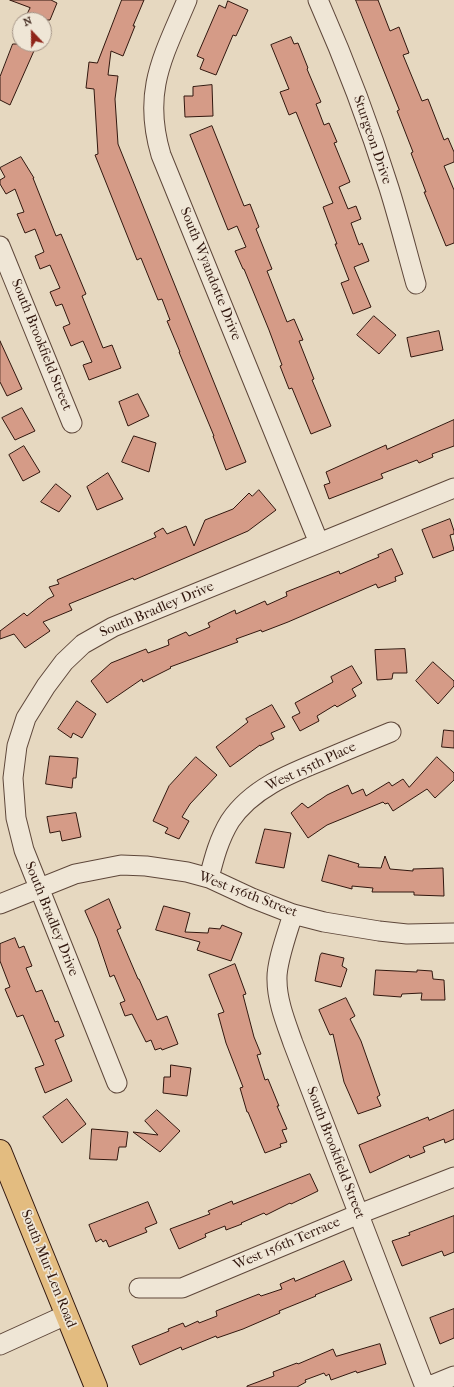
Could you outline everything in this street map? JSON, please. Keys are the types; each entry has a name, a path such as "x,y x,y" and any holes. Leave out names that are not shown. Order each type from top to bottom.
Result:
{"main road":[{"name":"South Mur-Len Road","path":"0,1151 96,1387"}],"street":[{"name":"South Wyandotte Drive","path":"186,0 160,65 156,80 153,97 156,139 161,155 318,543"},
{"name":"Sturgeon Drive","path":"318,0 359,100 389,188 416,284"},
{"name":"South Brookfield Street","path":"0,246 72,423"},
{"name":"South Bradley Drive","path":"117,1083 19,834 16,818 13,778 17,746 26,718 46,686 64,662 83,644 113,627 454,488"},
{"name":"West 155th Place","path":"209,878 221,838 231,820 244,804 257,793 287,775 390,732"},
{"name":"West 156th Street","path":"0,904 75,874 121,866 146,866 187,872 209,878 252,898 293,914 324,922 379,932 407,934 454,933"},
{"name":"South Brookfield Street","path":"293,914 281,955 277,979 281,1006 293,1043 426,1387"},
{"name":"West 156th Terrace","path":"140,1288 182,1288 359,1214 454,1177"},
{"path":"0,1345 66,1315"},
{"path":"426,1387 454,1376"}],"building":[{"path":"10,0 51,0 57,3 52,15 52,12 28,12 30,8"},
{"path":"122,0 144,0 123,56 111,51 108,75 118,76 115,99 118,144 246,462 226,470 214,436 167,321 170,320 162,299 158,300 141,258 137,260 95,155 98,154 94,89 86,88 89,62 97,63"},
{"path":"356,0 378,0 390,31 399,27 409,53 403,55 422,101 428,99 444,140 448,138 454,152 454,162 444,166 454,190 454,243 446,246 424,192 426,192 411,153 413,152 397,111 399,110"},
{"path":"228,1 248,10 236,36 233,35 216,75 200,69 204,59 197,56 219,5 225,8"},
{"path":"291,37 294,44 298,43 321,102 316,104 324,125 329,123 337,142 334,143 350,182 339,187 348,209 356,206 361,219 351,223 359,245 362,243 369,261 354,267 371,307 353,314 341,283 349,280 323,207 333,203 296,112 289,115 280,92 289,89 271,45"},
{"path":"12,47 12,52 33,52 10,105 0,100 0,77"},
{"path":"212,85 213,116 185,117 184,96 193,96 193,87"},
{"path":"212,126 244,206 250,204 259,227 256,229 272,269 267,271 287,322 294,319 303,340 299,341 314,379 312,380 331,426 311,434 292,388 289,389 269,330 235,251 246,247 237,226 228,230 190,135"},
{"path":"21,157 34,178 56,236 61,234 86,294 82,296 103,348 112,345 121,368 89,380 83,365 92,362 83,341 71,346 63,327 70,324 62,304 56,306 50,292 60,288 50,265 40,269 35,256 44,252 35,229 25,233 17,214 24,212 15,189 6,194 0,184 0,180 5,177 0,168"},
{"path":"374,316 396,335 379,354 357,335"},
{"path":"439,331 443,350 411,357 407,338"},
{"path":"0,341 22,389 7,396 0,382"},
{"path":"138,394 149,416 128,426 119,402"},
{"path":"22,408 35,431 15,440 2,418"},
{"path":"454,420 454,446 432,454 433,457 419,463 417,460 381,474 383,478 329,499 324,485 330,483 326,472 386,445 387,449"},
{"path":"134,436 156,443 149,472 122,462"},
{"path":"24,446 40,472 23,481 9,455"},
{"path":"108,473 123,499 97,510 87,487"},
{"path":"56,484 71,496 59,512 41,502"},
{"path":"259,490 276,510 248,531 134,580 133,578 69,604 72,610 43,622 50,631 25,648 14,634 0,639 0,631 24,613 27,616 54,596 49,587 59,584 57,580 156,537 154,533 163,528 167,534 186,526 194,546 205,520 233,509 249,493 252,496"},
{"path":"450,519 454,531 454,534 450,535 454,550 433,558 422,530"},
{"path":"392,549 403,574 395,577 396,581 378,588 376,584 288,622 262,632 261,630 236,639 238,642 170,667 171,668 143,682 142,679 107,703 91,681 111,663 146,649 148,653 169,645 168,640 186,632 189,636 210,627 208,623 235,610 236,614 265,601 267,605 287,596 286,592 339,571 340,574 379,557 378,555"},
{"path":"405,649 407,673 393,673 392,679 377,680 375,650"},
{"path":"433,662 454,681 454,686 438,704 416,681"},
{"path":"352,666 362,683 352,689 356,696 337,707 335,705 317,716 319,721 300,731 292,717 300,713 295,703 333,682 331,677"},
{"path":"77,701 96,714 82,738 73,733 71,738 58,729"},
{"path":"272,705 285,727 271,733 274,739 260,745 230,767 216,747 248,722 246,719"},
{"path":"444,730 454,731 454,748 442,747"},
{"path":"50,756 78,758 76,778 73,778 72,788 46,784"},
{"path":"196,757 217,775 190,804 182,817 189,821 179,839 165,833 168,828 153,821 169,786"},
{"path":"437,757 454,773 454,780 435,798 427,789 393,811 388,803 385,804 383,802 327,825 308,838 291,813 302,803 308,808 327,795 348,785 352,794 363,789 366,796 389,782 392,786 403,779 409,787"},
{"path":"76,813 81,837 62,841 60,831 50,833 47,817"},
{"path":"265,829 291,833 284,868 256,863"},
{"path":"329,855 359,864 358,867 381,868 385,856 390,869 413,871 413,869 443,868 444,896 414,895 414,892 372,892 373,888 352,886 352,889 322,881"},
{"path":"109,899 121,928 117,930 157,1020 167,1016 178,1044 162,1050 161,1048 155,1050 151,1040 146,1042 132,1014 125,1016 120,1003 125,1001 114,975 110,977 97,938 85,911"},
{"path":"164,906 190,913 185,932 208,933 209,928 220,929 222,925 242,933 231,961 197,950 200,942 156,930"},
{"path":"15,938 19,948 24,946 32,966 26,968 36,992 42,990 55,1022 58,1021 64,1036 55,1040 72,1081 45,1093 35,1068 44,1065 23,1015 17,1017 5,989 10,987 0,961 0,944"},
{"path":"322,953 344,958 342,966 347,969 341,987 315,981 320,956"},
{"path":"235,964 246,994 243,995 254,1037 261,1054 257,1055 265,1080 268,1079 287,1129 282,1130 287,1142 280,1144 281,1147 265,1153 247,1112 240,1088 243,1087 226,1043 218,1014 224,1012 209,975"},
{"path":"376,970 417,972 417,970 432,971 433,979 444,980 445,1000 421,1000 422,993 402,994 401,997 374,995"},
{"path":"346,998 355,1016 350,1019 361,1041 380,1095 377,1097 381,1106 358,1114 344,1082 333,1034 330,1035 319,1010"},
{"path":"171,1065 191,1068 187,1096 163,1093 164,1077 170,1077"},
{"path":"67,1099 86,1124 62,1143 43,1117"},
{"path":"157,1110 180,1131 160,1152 133,1132 158,1135 145,1121"},
{"path":"454,1110 454,1139 445,1143 444,1139 423,1147 425,1152 410,1158 409,1155 370,1173 359,1145 428,1117 429,1120"},
{"path":"92,1129 128,1132 126,1147 119,1147 117,1160 90,1159"},
{"path":"310,1174 318,1191 266,1215 264,1213 226,1230 225,1226 205,1234 206,1237 179,1249 170,1229 210,1214 208,1211 232,1201 233,1204"},
{"path":"148,1202 157,1223 145,1228 147,1232 109,1247 106,1240 103,1242 101,1239 96,1242 89,1225"},
{"path":"454,1216 454,1252 444,1256 442,1251 402,1266 392,1241"},
{"path":"344,1261 352,1280 279,1311 280,1313 243,1329 217,1338 216,1336 182,1350 181,1347 140,1365 132,1346 169,1331 168,1329 183,1323 185,1327 198,1321 199,1323 217,1316 216,1311 259,1294 261,1296 282,1289 280,1284 294,1278 295,1281"},
{"path":"454,1309 454,1338 440,1344 430,1318"},
{"path":"380,1344 386,1364 357,1373 356,1371 331,1380 329,1374 326,1376 324,1373 305,1380 306,1382 297,1387 247,1387 274,1376 273,1372 297,1363 298,1364 333,1349 336,1356"}]}
